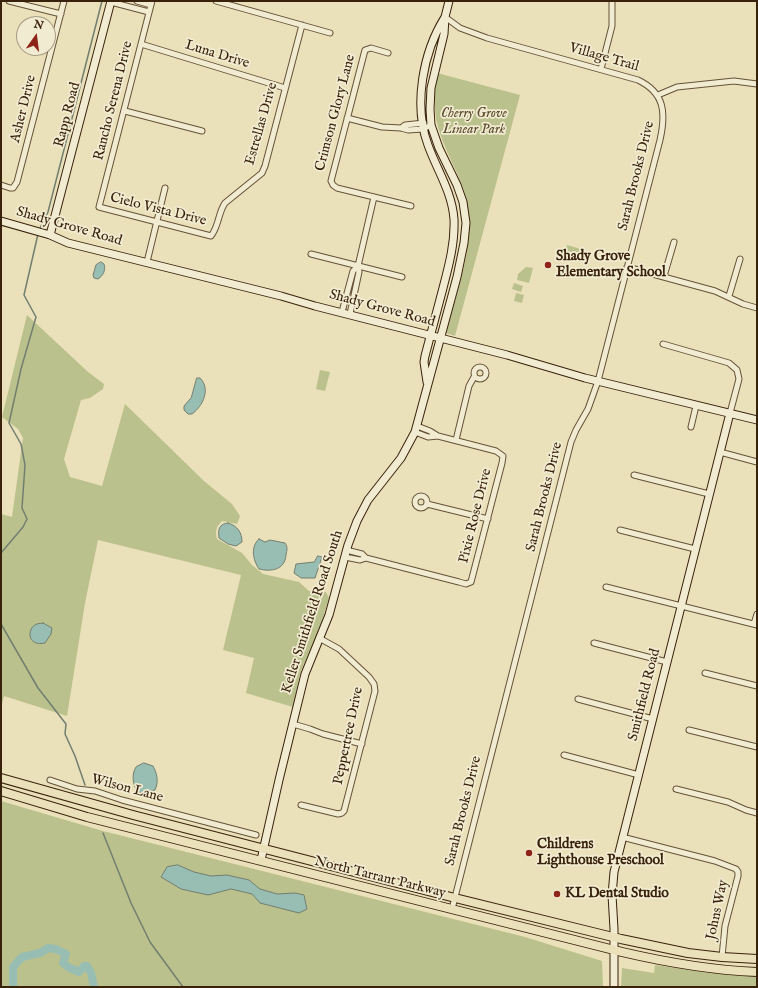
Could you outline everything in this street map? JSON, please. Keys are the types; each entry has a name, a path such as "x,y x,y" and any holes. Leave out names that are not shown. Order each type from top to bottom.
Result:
{"main road":[{"name":"Rapp Road","path":"47,234 111,1"},
{"name":"Keller Smithfield Road South","path":"260,860 305,674 329,615 351,534 363,509 377,488 401,458 416,429 458,270 464,242 466,223 463,202 457,185 439,148 431,125 431,88 444,34 445,17 449,1"},
{"name":"Keller Smithfield Road South","path":"427,388 424,362 450,261 454,239 454,222 453,209 448,189 428,146 422,126 420,95 436,32 445,17"},
{"name":"Shady Grove Road","path":"1,221 47,234 68,243 281,296 507,355 598,381 757,420"},
{"name":"Smithfield Road","path":"614,987 612,884 622,837 730,414"},
{"name":"North Tarrant Parkway","path":"1,778 69,798 263,849 614,937 657,947 722,957 757,959"},
{"name":"North Tarrant Parkway","path":"1,791 87,817 614,950 690,966 719,970 757,972"},
{"path":"364,887 367,875"}],"street":[{"path":"10,1 61,14"},
{"name":"Asher Drive","path":"2,186 13,188 18,182 64,1"},
{"path":"111,1 149,12"},
{"path":"137,1 152,3"},
{"path":"216,1 330,33"},
{"path":"601,69 612,26 612,1"},
{"name":"Rancho Serena Drive","path":"99,207 152,3"},
{"name":"Village Trail","path":"445,17 460,28 487,38 638,80 658,95"},
{"name":"Estrellas Drive","path":"211,236 214,232 221,209 225,202 262,173 302,25"},
{"name":"Luna Drive","path":"141,44 285,88"},
{"name":"Crimson Glory Lane","path":"374,197 337,188 331,183 364,53 366,49 371,48 388,53"},
{"path":"658,95 677,87 734,81 757,84"},
{"name":"Sarah Brooks Drive","path":"452,909 571,442 591,404 598,381 663,126 663,110 658,95"},
{"path":"125,111 202,131"},
{"path":"347,118 382,127 402,128 405,125 431,125"},
{"path":"147,262 164,188"},
{"path":"350,314 359,272 358,266 374,197 411,206"},
{"name":"Cielo Vista Drive","path":"99,207 211,236"},
{"path":"664,276 674,242"},
{"path":"311,254 402,277"},
{"path":"730,296 740,259"},
{"path":"342,312 353,271 358,266"},
{"path":"627,267 715,291 757,308"},
{"path":"663,344 730,363 734,366 739,374 739,379 730,414"},
{"path":"416,429 430,431 438,436 456,440 469,386 474,377"},
{"path":"691,427 696,406"},
{"name":"Pixie Rose Drive","path":"346,554 362,554 366,558 459,582 469,584 471,582 503,459 501,454 496,451 456,440"},
{"path":"720,452 757,462"},
{"path":"634,475 709,494"},
{"path":"427,504 488,519"},
{"path":"620,530 695,549"},
{"path":"606,587 756,624 757,614"},
{"name":"Peppertree Drive","path":"301,805 340,814 345,810 374,694 374,684 369,677 339,649 319,638"},
{"path":"594,643 667,662"},
{"path":"705,673 757,686"},
{"path":"578,699 653,719"},
{"path":"292,724 362,744"},
{"path":"689,730 757,747"},
{"path":"564,755 639,775"},
{"name":"Wilson Lane","path":"50,780 256,835"},
{"path":"676,789 728,802 757,813"},
{"path":"194,831 198,820"},
{"name":"Johns Way","path":"622,837 715,861 736,869 738,876 725,926 722,942 722,957"}],"green space":[{"name":"Cherry Grove Linear Park","path":"437,73 520,95 455,336 446,333 466,255 469,223 468,208 463,188 442,140 437,123 435,87"},
{"path":"567,245 581,249 580,256 565,252"},
{"path":"526,267 533,268 529,283 517,280 518,274"},
{"path":"514,283 523,286 521,292 512,289"},
{"path":"516,293 524,295 522,303 514,301"},
{"path":"27,315 88,372 104,384 103,389 90,398 81,400 64,459 70,477 102,486 125,404 204,481 232,504 240,516 237,524 222,521 216,529 217,539 242,553 252,565 263,574 299,582 309,591 326,592 329,598 319,631 301,670 293,707 246,693 254,658 223,650 241,575 98,540 85,603 67,716 4,696 1,708 1,514 12,517 23,438 18,429 2,417"},
{"path":"320,370 330,372 325,391 316,389"},
{"path":"1,801 103,831 525,937 602,961 603,987 1,987"},
{"path":"655,965 708,973 757,976 757,987 621,987 622,968 654,973"}],"water":[{"path":"101,262 104,264 104,273 98,279 94,278 93,275 96,265"},
{"path":"197,378 200,378 205,387 204,397 196,411 192,414 188,414 184,410 184,406 191,398"},
{"path":"228,523 239,530 242,542 236,546 228,544 219,538 221,526"},
{"path":"259,539 265,542 270,540 285,543 287,549 285,560 280,567 273,570 259,569 255,562 253,550"},
{"path":"318,556 322,557 315,578 301,578 294,573 296,564 314,562"},
{"path":"43,623 52,628 51,634 45,643 34,642 31,640 30,636 31,629 37,624"},
{"path":"144,763 153,766 157,781 155,790 142,793 137,791 134,785 133,776 136,767"},
{"path":"178,865 194,872 211,876 227,875 249,880 260,889 277,894 295,893 304,895 307,909 299,913 260,903 252,894 231,889 208,895 181,889 161,877 167,867"}],"waterway":[{"path":"39,230 48,212 102,1"},
{"path":"1,553 23,527 27,519 22,508 25,465 21,444 9,423 21,369 36,317 24,295 38,234"},
{"path":"1,624 38,688 66,724 65,734 75,756 85,785"},
{"path":"103,833 131,903 150,942 183,987"},
{"path":"13,987 13,967 22,957 40,953 48,948 56,949 66,954 63,963 68,967 79,972 84,966 87,966 91,973 94,987"}],"place":[{"name":"Shady Grove Elementary School","path":"548,265"},
{"name":"Childrens Lighthouse Preschool","path":"529,853"},
{"name":"KL Dental Studio","path":"557,894"}]}
